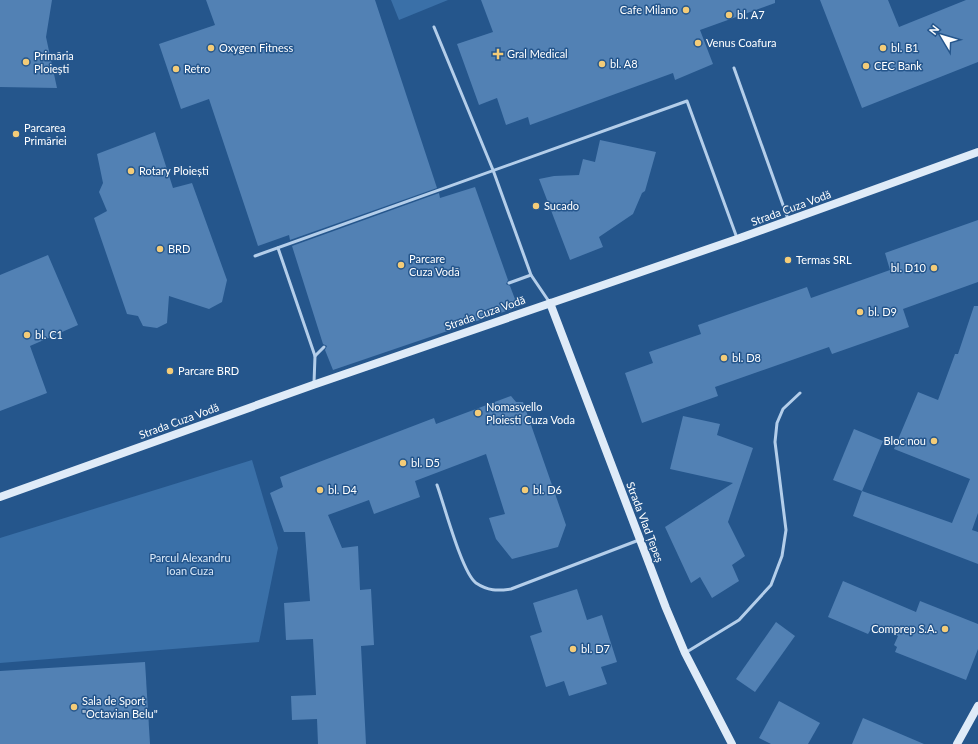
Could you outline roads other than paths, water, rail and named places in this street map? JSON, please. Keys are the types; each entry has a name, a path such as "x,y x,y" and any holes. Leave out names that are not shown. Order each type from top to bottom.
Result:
{"main road":[{"name":"Strada Cuza Vodă","path":"0,497 313,385 789,221 978,152"},
{"name":"Strada Vlad Țepeș","path":"550,303 685,654 732,744"},
{"path":"957,744 978,706"}],"lane":[{"path":"434,27 493,170 531,275 550,303"},
{"path":"734,68 789,221"},
{"path":"255,256 687,101 737,239"},
{"path":"278,248 315,356 313,385"},
{"path":"509,282 531,275"},
{"path":"315,356 324,347"},
{"path":"685,654 739,620 771,585 782,556 786,530 775,442 777,423 783,409 800,393"},
{"path":"437,485 464,567 474,582 493,592 511,589 641,540"}],"place":[{"name":"Cafe Milano","path":"686,10"},
{"name":"bl. A7","path":"729,15"},
{"name":"Venus Coafura","path":"698,43"},
{"name":"Oxygen Fitness","path":"211,48"},
{"name":"bl. B1","path":"883,48"},
{"name":"Gral Medical","path":"498,54"},
{"name":"Primăria Ploiești","path":"26,62"},
{"name":"bl. A8","path":"602,64"},
{"name":"CEC Bank","path":"866,66"},
{"name":"Retro","path":"176,69"},
{"name":"Parcarea Primăriei","path":"16,134"},
{"name":"Rotary Ploiești","path":"131,171"},
{"name":"Sucado","path":"536,206"},
{"name":"BRD","path":"160,249"},
{"name":"Termas SRL","path":"788,260"},
{"name":"Parcare Cuza Vodă","path":"401,265"},
{"name":"bl. D10","path":"934,268"},
{"name":"bl. D9","path":"860,312"},
{"name":"bl. C1","path":"27,335"},
{"name":"bl. D8","path":"724,358"},
{"name":"Parcare BRD","path":"170,371"},
{"name":"Nomasvello Ploiesti Cuza Voda","path":"478,413"},
{"name":"Bloc nou","path":"934,441"},
{"name":"bl. D5","path":"403,463"},
{"name":"bl. D4","path":"320,490"},
{"name":"bl. D6","path":"525,490"},
{"name":"Comprep S.A.","path":"945,629"},
{"name":"bl. D7","path":"573,649"},
{"name":"Sala de Sport \"Octavian Belu\"","path":"74,707"}],"park label":[{"name":"Parcul Alexandru Ioan Cuza","path":"190,564"}]}
